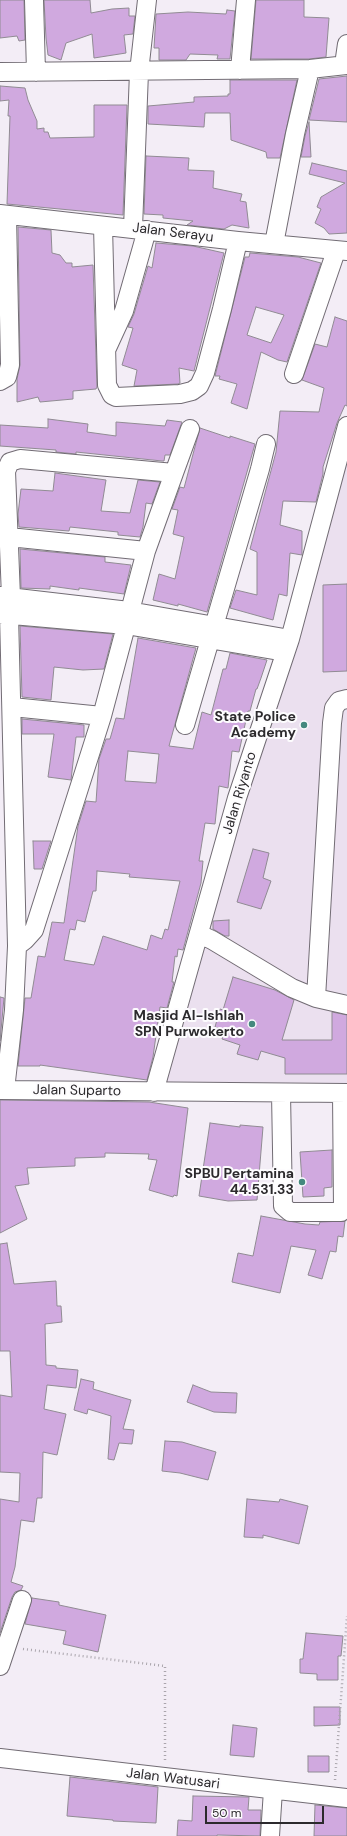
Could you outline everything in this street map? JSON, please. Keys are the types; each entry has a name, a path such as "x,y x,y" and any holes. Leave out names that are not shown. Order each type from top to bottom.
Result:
{"street":[{"path":"34,0 36,72"},
{"path":"106,350 124,311 140,229 139,72 147,0"},
{"path":"240,70 246,0"},
{"path":"0,72 139,72 310,69 346,65 347,44"},
{"path":"274,244 295,134 310,69"},
{"path":"0,381 7,377 10,365 4,214"},
{"name":"Jalan Serayu","path":"4,214 238,241 341,251"},
{"path":"104,226 107,385 112,395 116,397 180,394 195,390 202,380 206,367 238,241"},
{"path":"294,374 341,251"},
{"name":"Jalan Riyanto","path":"154,1092 238,798 288,645 347,426"},
{"path":"17,946 34,930 102,716 146,551 190,428"},
{"path":"185,726 266,444"},
{"path":"2,1090 14,1010 17,946 8,848 12,707 5,605 9,537 6,471 10,462 20,459 174,473"},
{"path":"9,537 146,551"},
{"path":"5,605 127,618 288,645"},
{"path":"316,998 332,723 334,708 339,701 347,699"},
{"path":"12,707 102,716"},
{"path":"199,934 212,940 292,988 316,998 347,1005"},
{"name":"Jalan Suparto","path":"2,1090 344,1093"},
{"path":"281,1093 283,1206 290,1212 341,1212 343,1208 344,1093"},
{"path":"0,1666 22,1600"},
{"name":"Jalan Watusari","path":"0,1758 341,1797"},
{"path":"270,1836 272,1790"}],"path":[{"path":"341,1797 347,1616"},
{"path":"6,1646 165,1666 165,1778"}],"shaded area":[{"name":"State Police Academy","path":"347,426 347,1093 154,1092"}],"building":[{"path":"0,0 24,0 25,40 19,41 17,36 0,38"},
{"path":"44,0 90,0 91,13 112,9 129,8 129,16 135,16 133,34 124,35 126,53 94,58 92,34 66,43 61,60 48,55"},
{"path":"256,0 304,0 304,17 329,18 326,57 309,59 251,59"},
{"path":"227,10 235,11 230,59 217,59 218,55 190,54 186,60 159,60 159,48 154,48 156,14 188,12 226,14"},
{"path":"347,76 347,122 309,120 319,79"},
{"path":"230,80 297,80 280,158 267,158 266,152 231,140 230,113 205,113 204,127 148,124 148,106 194,102 194,97 228,96 228,94 230,94"},
{"path":"0,86 25,88 28,100 37,121 37,129 44,128 44,132 48,132 50,138 94,137 94,105 127,105 123,215 7,204 10,116 8,116 9,100 0,101"},
{"path":"309,122 311,157 301,157 305,136"},
{"path":"146,156 189,158 188,170 214,171 213,188 242,194 240,201 246,202 249,228 232,225 224,229 187,225 193,221 163,218 163,215 144,214"},
{"path":"312,163 347,171 347,233 329,234 324,228 315,223 321,209 317,207 321,197 345,183 309,174"},
{"path":"18,227 51,230 52,253 60,255 66,263 72,263 72,267 93,265 97,387 96,389 73,391 73,399 40,402 38,397 17,402 17,379 20,365"},
{"path":"156,243 193,246 224,253 194,371 179,368 180,383 178,384 134,386 137,370 122,365 133,328 128,327 134,314 148,266 152,268"},
{"path":"250,253 298,257 321,263 287,362 278,360 261,352 247,409 231,403 237,384 219,379 220,376 215,376 245,257 249,257","holes":["256,307 284,315 271,343 247,335"]},
{"path":"335,317 347,321 347,406 345,405 337,423 323,467 323,474 316,502 283,501 280,525 302,531 302,555 290,553 287,596 279,594 273,620 230,608 236,590 257,595 257,552 250,549 276,452 280,411 319,412 324,388 302,380 315,344 327,347"},
{"path":"48,419 88,424 87,432 116,436 116,422 165,426 167,420 182,422 170,455 165,455 164,461 0,446 0,425 48,428"},
{"path":"200,428 230,438 230,436 255,444 207,612 178,604 178,606 153,600 159,574 175,579 184,537 173,534 178,510 172,509 180,487 184,488"},
{"path":"55,473 106,480 101,511 130,513 138,480 160,482 152,504 146,503 143,527 140,537 118,535 118,532 70,527 69,531 19,527 18,514 21,489 53,491"},
{"path":"20,549 105,557 105,562 131,565 124,594 50,586 50,589 21,588"},
{"path":"347,584 347,671 323,672 323,585"},
{"path":"20,626 113,634 104,669 83,670 54,667 51,700 22,697"},
{"path":"138,638 196,648 169,746 193,749 202,712 211,715 223,669 226,669 230,653 267,660 256,689 250,711 248,711 239,752 232,751 228,788 219,786 215,824 205,823 199,861 203,861 201,883 183,950 178,949 177,957 175,956 172,982 174,982 167,1008 160,1007 153,1057 147,1080 40,1065 18,1066 25,998 31,998 38,956 45,957 52,922 64,923 78,826 86,801 96,802 99,759 106,739 110,739 116,718 124,719","holes":["128,751 159,754 156,783 125,781","97,871 130,874 129,877 180,881 168,930 165,929 162,939 151,935 147,950 103,936 94,965 64,960 70,929 75,930 77,920 85,922 93,891 96,891"]},
{"path":"22,719 84,725 84,737 76,737 71,780 48,777 54,734 22,734"},
{"path":"33,841 51,841 42,869 34,869"},
{"path":"253,849 269,853 263,878 271,881 261,909 237,902"},
{"path":"229,920 229,936 225,936 213,929 213,921"},
{"path":"233,977 275,990 294,1000 282,1040 332,1040 332,1012 347,1015 347,1074 285,1074 285,1058 261,1051 258,1060 237,1054 240,1045 222,1039 225,1030 215,1027 220,1009 223,1010"},
{"path":"0,997 4,998 0,1041"},
{"path":"0,1100 149,1102 188,1108 177,1196 174,1195 173,1197 149,1190 157,1160 148,1159 149,1154 105,1153 105,1157 75,1158 75,1166 27,1168 29,1184 15,1186 27,1219 0,1233"},
{"path":"210,1123 240,1127 240,1125 263,1127 257,1200 228,1201 199,1196"},
{"path":"332,1150 332,1187 324,1188 324,1196 303,1197 300,1152"},
{"path":"261,1216 319,1225 320,1222 345,1221 343,1237 338,1236 336,1252 330,1251 322,1279 308,1275 316,1250 291,1246 280,1293 232,1282 238,1253 253,1256"},
{"path":"7,1243 14,1284 56,1281 57,1306 61,1306 62,1322 45,1324 46,1365 56,1366 56,1368 78,1370 76,1388 47,1385 44,1409 66,1414 57,1455 43,1452 42,1498 37,1498 34,1522 21,1520 15,1567 11,1582 23,1586 21,1590 15,1592 12,1597 0,1633 0,1499 19,1502 20,1473 0,1472 0,1395 12,1397 10,1351 0,1351 0,1244"},
{"path":"81,1379 94,1382 93,1389 131,1400 123,1429 134,1430 132,1444 119,1443 114,1460 108,1459 111,1416 88,1409 87,1414 74,1410"},
{"path":"193,1385 211,1392 237,1393 236,1413 214,1412 187,1402"},
{"path":"165,1441 182,1442 216,1452 208,1480 180,1473 162,1471"},
{"path":"247,1499 279,1502 280,1499 308,1506 299,1544 263,1535 263,1538 244,1537"},
{"path":"32,1598 59,1602 59,1605 106,1615 98,1652 63,1644 66,1631 25,1624"},
{"path":"306,1633 343,1636 341,1656 338,1656 338,1680 317,1680 317,1674 300,1673 300,1659 303,1659"},
{"path":"314,1707 340,1707 340,1725 314,1726"},
{"path":"233,1725 257,1728 254,1757 230,1755"},
{"path":"308,1756 329,1756 329,1772 308,1772"},
{"path":"70,1777 158,1787 156,1823 113,1821 67,1816"},
{"path":"193,1796 249,1797 248,1810 261,1810 260,1836 177,1836 178,1820 192,1821"},
{"path":"315,1805 347,1808 347,1836 314,1836"}],"place":[{"name":"State Police Academy","path":"304,725"},
{"name":"Masjid Al-Ishlah SPN Purwokerto","path":"252,1024"},
{"name":"SPBU Pertamina 44.531.33","path":"302,1182"}]}
